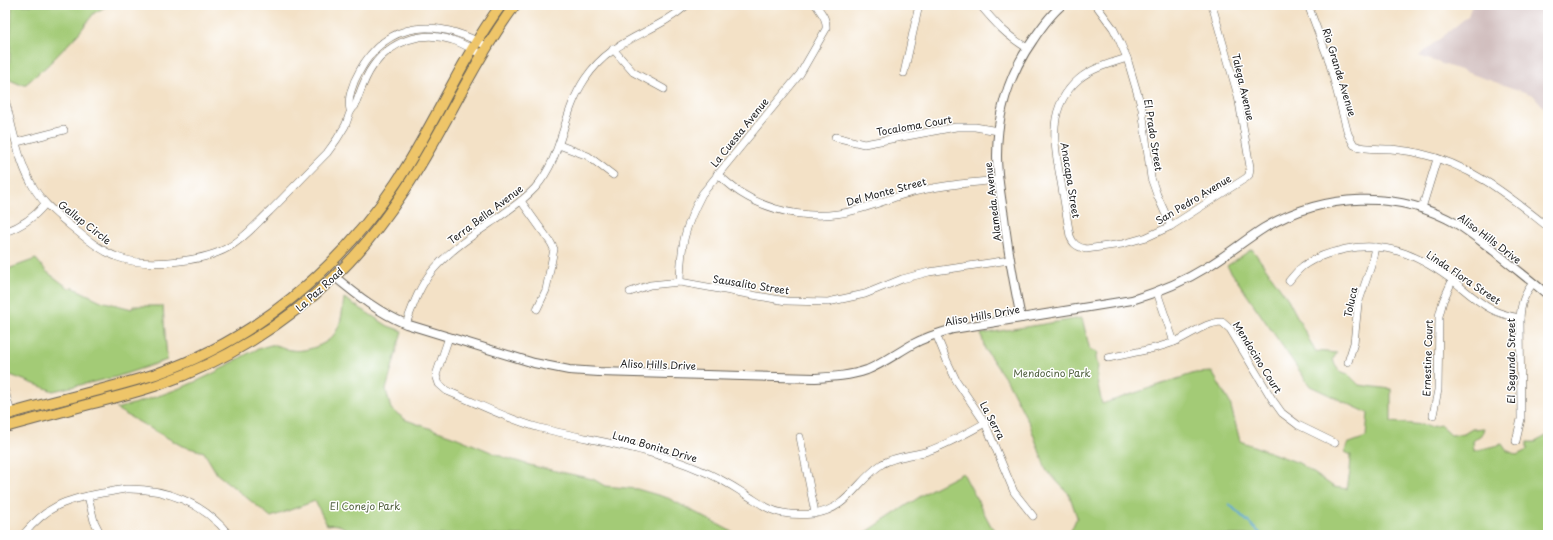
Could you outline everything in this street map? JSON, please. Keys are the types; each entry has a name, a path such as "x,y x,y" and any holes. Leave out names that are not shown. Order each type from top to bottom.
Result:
{"main road":[{"name":"La Paz Road","path":"8,414 139,379 196,358 257,323 289,301 326,269 372,217 397,182 475,45 501,5"},
{"name":"La Paz Road","path":"5,427 138,391 165,382 204,366 250,342 296,310 335,277 368,240 405,189 485,51 515,5"}],"street":[{"name":"Terra Bella Avenue","path":"406,324 415,300 432,270 458,246 521,201 544,178 554,160 575,96 586,78 598,63 612,49 665,20 687,5"},
{"name":"La Cuesta Avenue","path":"680,282 681,252 685,232 692,213 702,194 717,174 800,74 809,59 826,29 825,17 816,5"},
{"path":"904,73 919,5"},
{"path":"980,5 1000,29 1010,38 1027,48"},
{"name":"Alameda Avenue","path":"1020,318 1009,260 998,180 998,131 1007,90 1015,70 1027,48 1041,28 1062,5"},
{"name":"El Prado Street","path":"1096,5 1113,28 1126,58 1142,109 1151,178 1157,195 1172,226"},
{"name":"Talega Avenue","path":"1212,5 1238,96 1250,166 1249,175"},
{"name":"Rio Grande Avenue","path":"1308,5 1329,61 1348,134 1354,145 1364,148 1392,149 1418,153 1437,159"},
{"name":"Gallup Circle","path":"5,99 24,170 36,193 46,204 92,244 110,254 128,261 146,264 165,263 210,256 229,247 246,235 327,153 337,140 346,124 350,110 348,104 357,76 368,58 386,41 400,33 430,27 454,32 485,51"},
{"path":"612,49 633,72 664,89"},
{"name":"Anacapa Street","path":"1075,246 1070,236 1055,148 1054,132 1057,111 1066,94 1079,79 1097,68 1126,58"},
{"name":"Tocaloma Court","path":"835,138 864,144 956,127 998,131"},
{"path":"17,142 64,130"},
{"path":"560,144 588,156 613,175"},
{"path":"1422,208 1437,159 1460,167 1486,180 1508,195 1548,227"},
{"name":"Del Monte Street","path":"717,174 742,193 771,208 801,214 828,215 855,211 903,195 942,186 998,180"},
{"name":"San Pedro Avenue","path":"1075,246 1086,249 1122,244 1147,237 1172,226 1249,175"},
{"name":"Aliso Hills Drive","path":"326,269 366,302 386,315 406,324 534,363 569,370 607,373 815,378 840,377 866,370 891,359 913,344 936,334 954,329 1132,300 1157,292 1184,280 1207,267 1263,229 1286,216 1312,206 1338,200 1366,199 1396,202 1422,208 1457,224 1548,295"},
{"path":"521,201 554,249 546,290 537,309"},
{"path":"5,232 27,222 46,204"},
{"name":"Linda Flora Street","path":"1288,281 1304,265 1320,257 1337,251 1356,247 1375,247 1393,250 1413,256 1432,266 1491,309 1503,314 1520,318"},
{"name":"Toluca","path":"1348,362 1354,343 1358,304 1371,266 1375,247"},
{"name":"Sausalito Street","path":"630,292 650,285 680,282 786,301 828,302 865,294 902,279 929,272 1009,260"},
{"name":"Ernestine Court","path":"1433,415 1438,390 1439,316 1443,301 1452,281"},
{"name":"El Segundo Street","path":"1516,441 1521,419 1521,305 1525,293 1533,283"},
{"path":"1157,292 1174,342"},
{"name":"Mendocino Court","path":"1108,358 1174,342 1216,322 1222,322 1227,325 1282,413 1298,425 1335,443"},
{"name":"La Serra","path":"936,334 956,380 985,423 1014,492 1033,516"},
{"name":"Luna Bonita Drive","path":"448,337 436,375 439,384 447,391 538,427 635,449 700,470 728,484 765,506 781,513 799,515 815,513 836,506 850,496 869,475 883,464 901,456 927,451 944,445 985,423"},
{"path":"5,391 8,414"},
{"path":"800,437 815,513"},
{"path":"23,535 35,521 52,508 70,500 124,489 146,489 166,493 185,500 204,511 229,535"},
{"path":"88,496 94,520 101,535"}],"shaded area":[{"path":"1472,5 1548,5 1548,112 1533,95 1419,56 1468,16"}],"green space":[{"path":"12,5 109,5 94,13 79,33 48,65 26,84 19,84 10,80 9,76"},
{"name":"Mendocino Park","path":"1252,249 1288,299 1315,351 1337,353 1333,359 1339,371 1348,374 1359,385 1391,389 1391,422 1424,425 1430,427 1440,425 1451,435 1464,434 1472,429 1484,428 1482,434 1473,441 1474,451 1502,444 1506,450 1517,455 1527,450 1527,442 1535,442 1548,435 1548,535 1069,535 1077,517 1069,494 1046,470 1030,425 1009,384 985,349 981,334 1082,318 1090,350 1097,352 1097,380 1102,404 1195,373 1212,372 1230,403 1240,441 1299,463 1334,487 1347,489 1351,455 1345,452 1347,444 1366,437 1368,413 1310,386 1227,266"},
{"path":"36,259 47,272 70,289 72,287 101,301 132,309 133,306 163,306 167,360 116,377 53,391 5,373 5,270"},
{"name":"El Conejo Park","path":"344,298 388,326 402,331 386,390 391,409 406,420 455,437 503,457 533,466 593,479 605,486 637,489 668,498 738,535 351,535 341,526 335,524 327,525 315,501 271,517 217,474 204,452 182,446 116,409 186,386 216,372 246,354 263,347 273,345 291,350 299,350 321,345 334,335 340,324"},
{"path":"963,473 991,526 998,535 862,535 930,490"}],"waterway":[{"path":"1229,504 1262,535"}]}
